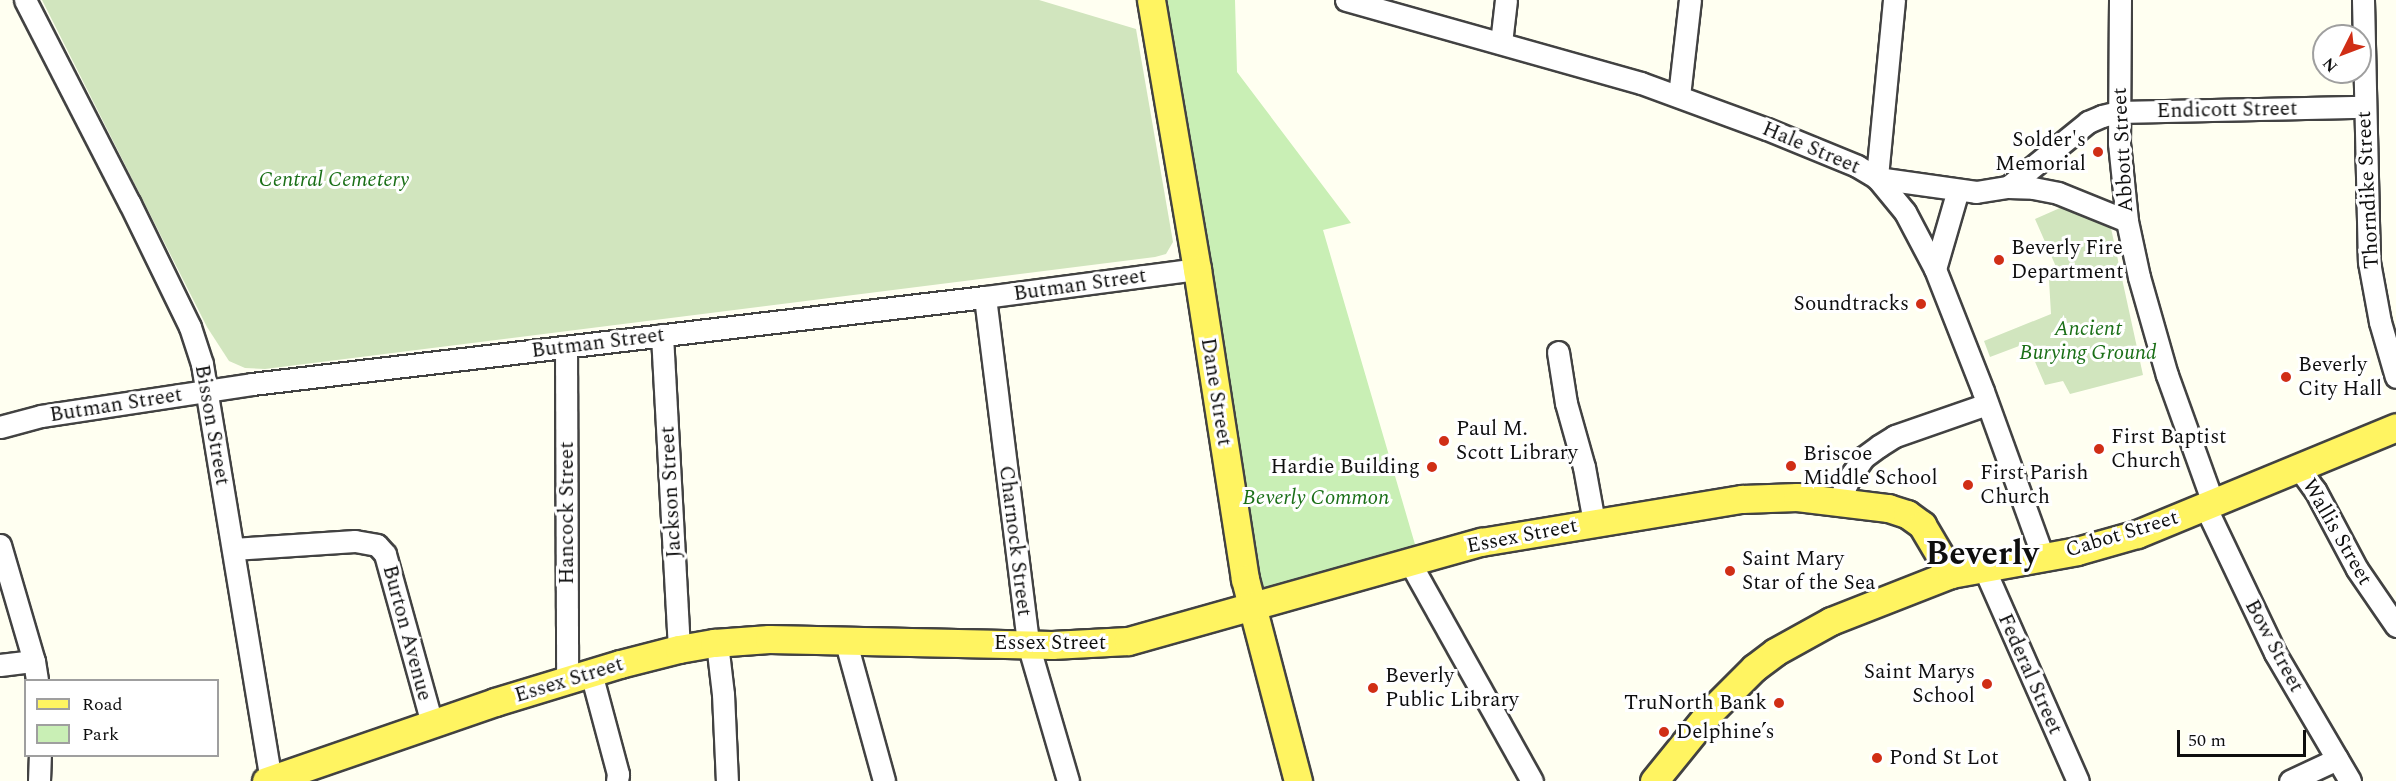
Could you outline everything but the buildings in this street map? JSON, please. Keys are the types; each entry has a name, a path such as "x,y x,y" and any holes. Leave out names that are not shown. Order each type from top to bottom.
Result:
{"main road":[{"name":"Dane Street","path":"1151,0 1197,269 1239,546 1251,605 1298,781"},
{"name":"Cabot Street","path":"1654,781 1709,713 1754,668 1775,652 1831,621 1951,574 1983,566 2077,551 2137,534 2396,427"},
{"name":"Essex Street","path":"268,780 579,676 679,650 717,643 770,639 1074,645 1128,641 1409,561 1497,539 1594,522 1770,497 1838,501 1887,508 1915,518 1922,525 1951,574"}],"street":[{"name":"Bisson Street","path":"25,0 190,327 209,390 212,425 268,780"},
{"name":"Hale Street","path":"1346,0 1604,71 1679,96 1778,133 1857,166 1876,178 1905,212 1935,269 2043,557"},
{"path":"1501,43 1506,0"},
{"path":"1679,96 1690,0"},
{"path":"1894,0 1876,178 1958,190 1992,191 2008,187 2058,193 2127,221"},
{"name":"Abbott Street","path":"2120,0 2118,112 2127,221 2139,278 2167,375 2209,505"},
{"name":"Thorndike Street","path":"2363,0 2369,262 2380,322 2396,377"},
{"name":"Endicott Street","path":"2008,187 2088,122 2118,112 2364,107"},
{"path":"1935,269 1958,190"},
{"name":"Butman Street","path":"0,428 41,416 209,390 985,297 1197,269"},
{"name":"Charnock Street","path":"985,297 1028,644 1068,781"},
{"name":"Jackson Street","path":"662,335 679,650"},
{"name":"Hancock Street","path":"566,347 579,676 618,774 617,781"},
{"path":"1558,352 1566,403 1584,467 1594,522"},
{"path":"1838,501 1856,469 1878,446 1895,436 1987,404"},
{"name":"Wallis Street","path":"2298,467 2315,490 2357,569 2396,626"},
{"name":"Bow Street","path":"2209,505 2266,637 2350,781"},
{"name":"Burton Avenue","path":"233,549 355,542 377,544 385,554 397,605 432,724"},
{"path":"0,544 36,671 0,665"},
{"path":"1409,561 1532,781"},
{"name":"Federal Street","path":"1983,566 2078,781"},
{"path":"845,639 884,781"},
{"path":"717,643 723,694 727,781"},
{"path":"39,781 40,757"},
{"path":"2290,781 2337,759"}],"green space":[{"name":"Central Cemetery","path":"42,0 1039,0 1136,29 1173,242 1166,254 1155,257 265,369 245,368 229,361 207,327"},
{"name":"Beverly Common","path":"1154,0 1235,0 1237,72 1351,223 1323,230 1419,558 1249,597"},
{"name":"Ancient Burying Ground","path":"2069,204 2109,219 2143,375 2070,394 2063,381 2045,385 2027,343 1990,357 1984,341 2051,314 2049,280 2057,269 2035,219"}],"place":[{"name":"Solder's Memorial","path":"2098,152"},
{"name":"Beverly Fire Department","path":"1999,260"},
{"name":"Soundtracks","path":"1921,304"},
{"name":"Beverly City Hall","path":"2286,377"},
{"name":"Paul M. Scott Library","path":"1444,441"},
{"name":"First Baptist Church","path":"2099,449"},
{"name":"Briscoe Middle School","path":"1791,466"},
{"name":"Hardie Building","path":"1432,467"},
{"name":"First Parish Church","path":"1968,485"},
{"name":"Saint Mary Star of the Sea","path":"1730,571"},
{"name":"Saint Marys School","path":"1987,684"},
{"name":"Beverly Public Library","path":"1373,688"},
{"name":"TruNorth Bank","path":"1779,703"},
{"name":"Delphine’s","path":"1664,732"},
{"name":"Pond St Lot","path":"1877,758"}],"district":[{"name":"Beverly","path":"1982,555"}]}
